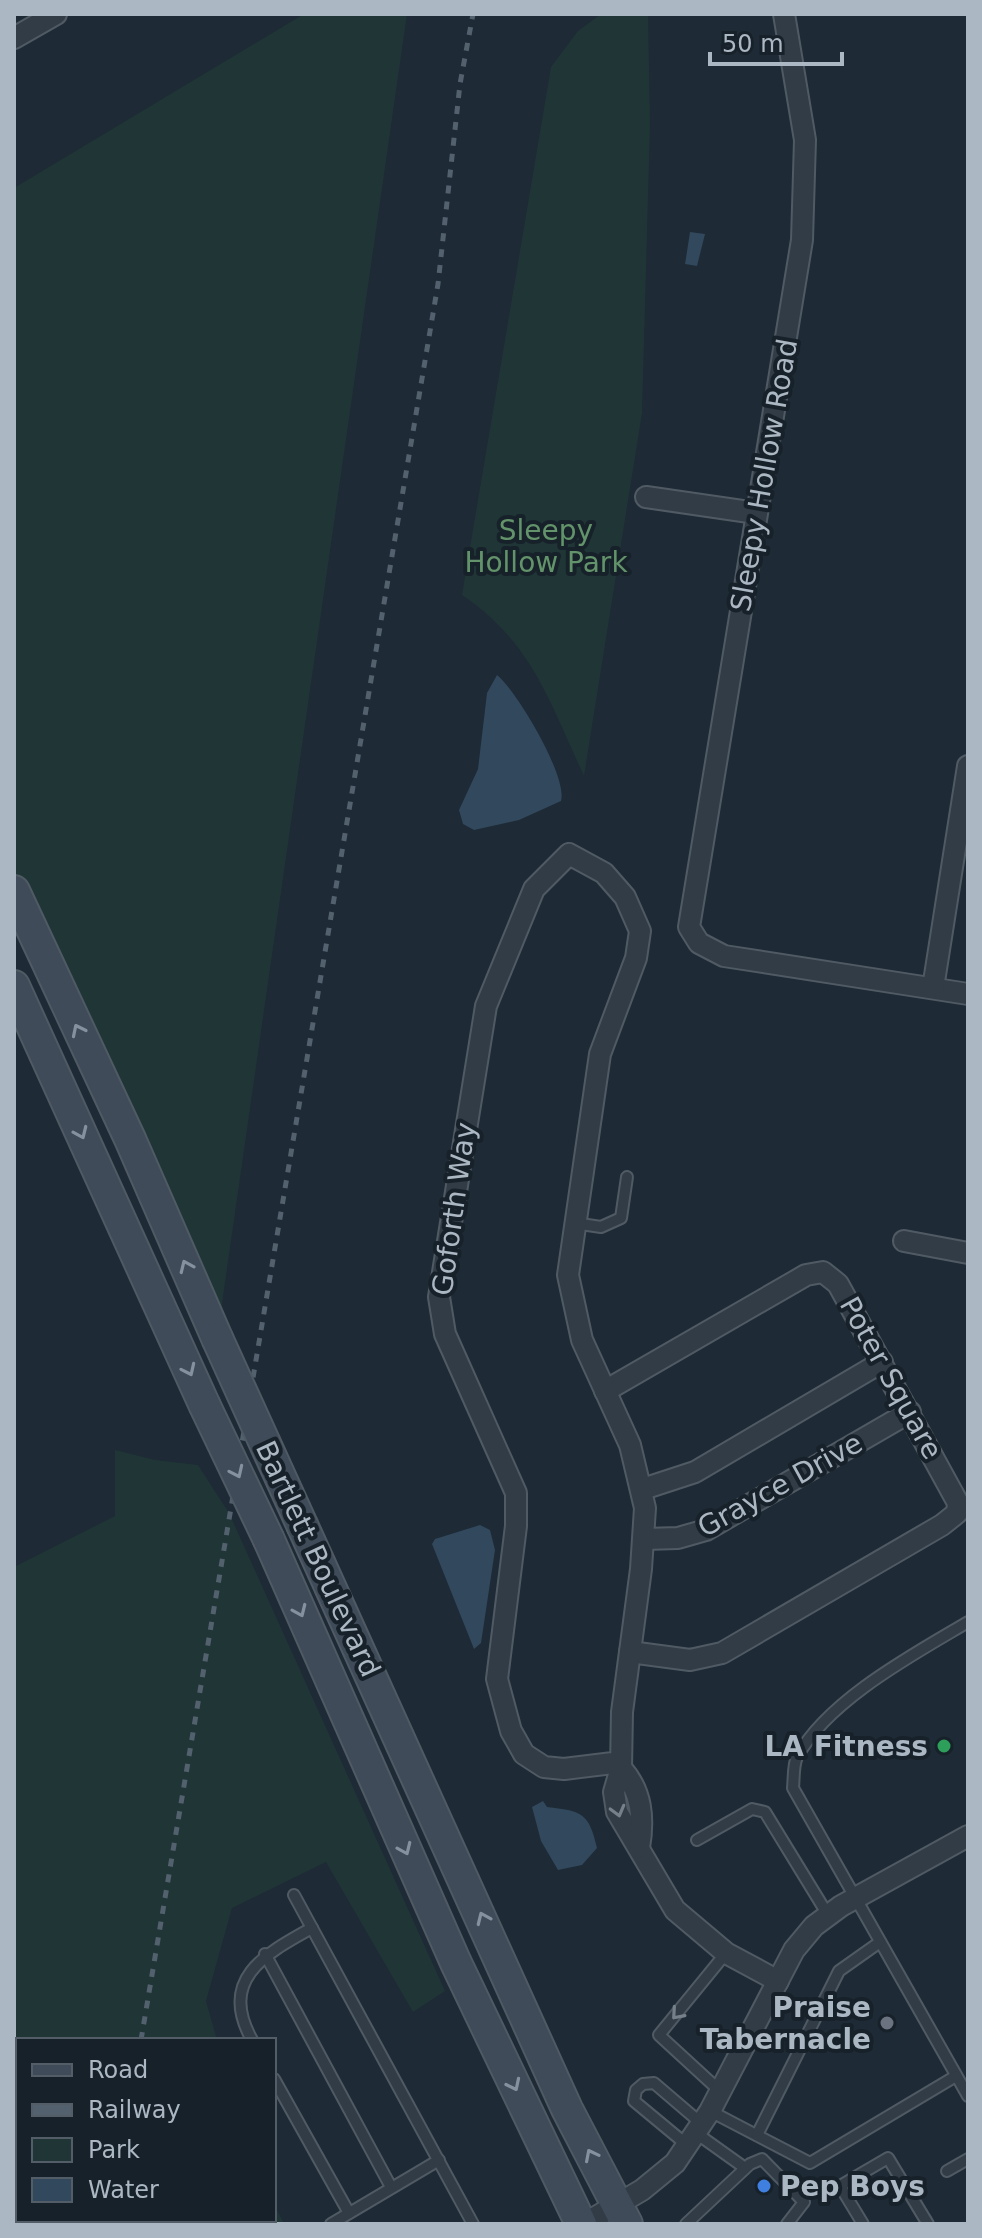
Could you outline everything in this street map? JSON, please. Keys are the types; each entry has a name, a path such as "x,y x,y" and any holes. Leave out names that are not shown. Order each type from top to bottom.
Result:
{"main road":[{"name":"Bartlett Boulevard","path":"14,891 130,1139 217,1338 567,2109 622,2215"},
{"name":"Bartlett Boulevard","path":"14,986 269,1540 456,1963 583,2224"}],"street":[{"path":"14,38 56,14"},
{"name":"Sleepy Hollow Road","path":"784,14 805,140 802,242 690,919 691,934 710,950 724,956 933,988"},
{"path":"646,497 756,513"},
{"path":"968,766 933,988 968,994"},
{"name":"Goforth Way","path":"574,1223 600,1054 636,958 640,931 625,897 604,873 569,854 534,889 486,1006 439,1297 445,1334 516,1493 516,1526 497,1679 511,1731 524,1754 544,1767 564,1769 621,1765"},
{"path":"574,1223 568,1275 573,1307 582,1340 630,1445 643,1489 645,1539 621,1724 621,1765 635,1788 642,1811 639,1848 675,1910 726,1953 778,1981"},
{"path":"904,1241 968,1253"},
{"name":"Poter Square","path":"605,1391 817,1272 838,1284 957,1495 957,1513 952,1518 722,1653 690,1660 630,1652"},
{"name":"Grayce Drive","path":"643,1489 695,1472 882,1362"},
{"name":"Grayce Drive","path":"645,1539 678,1538 706,1530 910,1412"},
{"path":"583,2224 622,2215 699,2128 721,2092 794,1950 828,1915 968,1836"}],"lane":[{"path":"574,1223 601,1227 621,1218 627,1177"},
{"path":"968,1622 887,1671 830,1717 795,1759 793,1788 961,2078 968,2096"},
{"path":"697,1840 752,1809 765,1812 828,1915"},
{"path":"294,1895 473,2224"},
{"path":"251,2038 240,2019 239,2006 251,1968 265,1954 312,1928"},
{"path":"757,2135 839,1971 880,1942"},
{"path":"721,2092 659,2035 726,1953"},
{"path":"265,1954 391,2187"},
{"path":"745,2168 699,2128 654,2083 643,2084 636,2090 634,2101 699,2128 757,2135 810,2163 961,2078"},
{"path":"276,2083 349,2213"},
{"path":"863,2224 840,2186 888,2158 928,2224"},
{"path":"947,2171 968,2159"},
{"path":"331,2224 439,2160"},
{"path":"686,2224 756,2160 766,2160 801,2196 804,2206 787,2224"}],"green space":[{"path":"304,14 407,14 217,1338 14,891 14,188"},
{"name":"Sleepy Hollow Park","path":"601,14 648,14 650,125 642,413 584,776 549,699 522,654 486,613 462,595 551,67 578,31"},
{"path":"115,1450 155,1460 198,1465 229,1513 445,1991 413,2012 326,1862 232,1908 206,2001 216,2038 16,2038 16,2222 276,2222 276,2208 284,2224 14,2224 14,1567 115,1516"}],"water":[{"path":"690,232 705,234 697,266 685,264"},
{"path":"497,675 539,735 557,773 561,801 519,820 474,830 463,824 459,810 478,769 487,693"},
{"path":"480,1525 490,1530 495,1550 481,1643 474,1649 432,1544 435,1539"},
{"path":"543,1801 547,1807 576,1812 587,1820 597,1848 582,1865 558,1870 541,1841 532,1807"}],"railway":[{"path":"141,2038 438,284 460,84 473,14"}],"place":[{"name":"LA Fitness","path":"944,1746"},
{"name":"Praise Tabernacle","path":"887,2023"},
{"name":"Pep Boys","path":"764,2186"}]}
